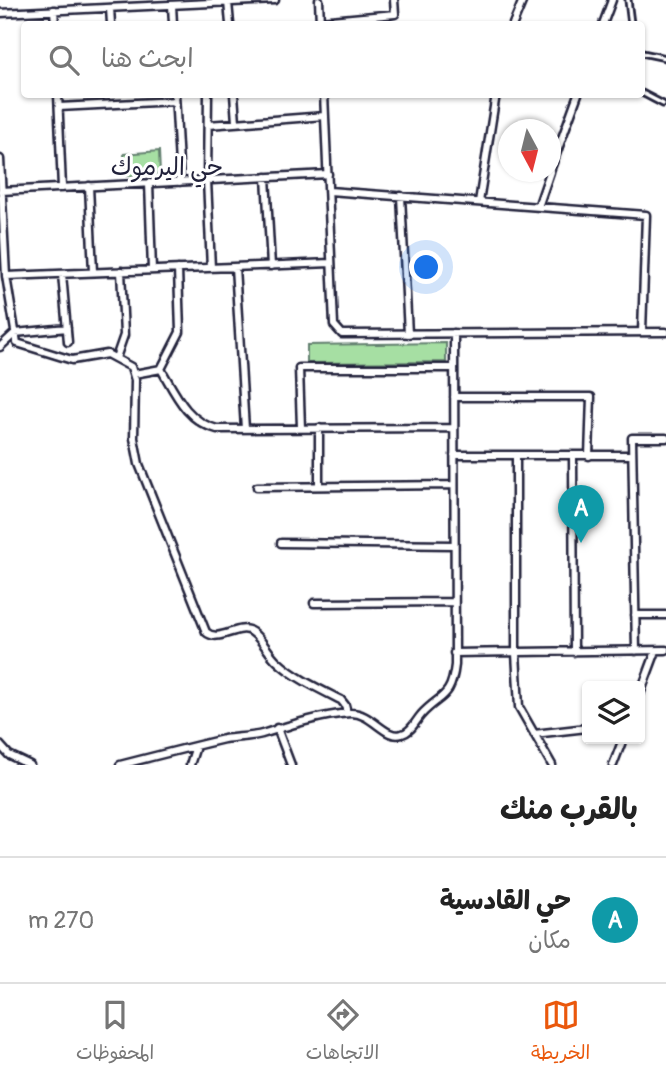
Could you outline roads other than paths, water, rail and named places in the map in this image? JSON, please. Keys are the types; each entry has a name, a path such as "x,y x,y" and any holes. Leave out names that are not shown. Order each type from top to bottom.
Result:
{"street":[{"path":"0,13 107,5 275,0"},
{"path":"319,0 320,21"},
{"path":"337,21 395,14 394,0"},
{"path":"514,21 523,0"},
{"path":"604,21 612,0"},
{"path":"228,2 230,21"},
{"path":"172,5 173,21"},
{"path":"54,10 55,21"},
{"path":"58,98 62,188"},
{"path":"115,98 115,104"},
{"path":"59,107 166,98"},
{"path":"175,98 180,182"},
{"path":"208,98 207,180 211,268"},
{"path":"234,98 236,122"},
{"path":"324,98 334,325 342,334 666,332"},
{"path":"478,202 495,98"},
{"path":"561,141 577,98"},
{"path":"208,125 325,116"},
{"path":"0,159 6,276 17,343 72,360 105,354 131,367 136,384 134,429 137,455 206,632 214,636 244,629 252,631 279,663 341,700 347,713"},
{"path":"1,191 328,174"},
{"path":"266,177 271,266"},
{"path":"538,207 546,182"},
{"path":"149,183 152,270"},
{"path":"89,187 93,272"},
{"path":"328,191 646,215 642,332"},
{"path":"401,196 408,334"},
{"path":"6,276 331,263"},
{"path":"235,267 244,429"},
{"path":"161,369 180,332 177,269"},
{"path":"116,358 124,335 121,271"},
{"path":"62,274 68,342"},
{"path":"0,347 15,333 67,328"},
{"path":"120,765 347,713 365,715 394,735 408,732 423,713 448,691 454,672 454,333"},
{"path":"301,428 299,368 454,368"},
{"path":"161,369 181,403 198,422 217,429 454,428"},
{"path":"134,374 161,369"},
{"path":"454,397 591,397 589,456"},
{"path":"319,428 319,486"},
{"path":"636,651 632,439 666,438"},
{"path":"454,456 632,455"},
{"path":"516,456 516,653 519,707 552,765"},
{"path":"573,456 574,652"},
{"path":"257,486 454,485"},
{"path":"281,544 454,545"},
{"path":"314,603 454,602"},
{"path":"635,615 666,615"},
{"path":"454,653 666,650"},
{"path":"645,681 656,651"},
{"path":"277,728 291,765"},
{"path":"534,734 582,729"},
{"path":"613,765 621,744"},
{"path":"0,745 9,755 30,765"},
{"path":"190,765 196,746"}],"lane":[{"path":"628,0 631,21"},
{"path":"645,54 666,58"},
{"path":"645,95 663,104"}],"place":[{"name":"حي القادسية","path":"581,543"}],"district":[{"name":"حي اليرموك","path":"167,167"}]}
